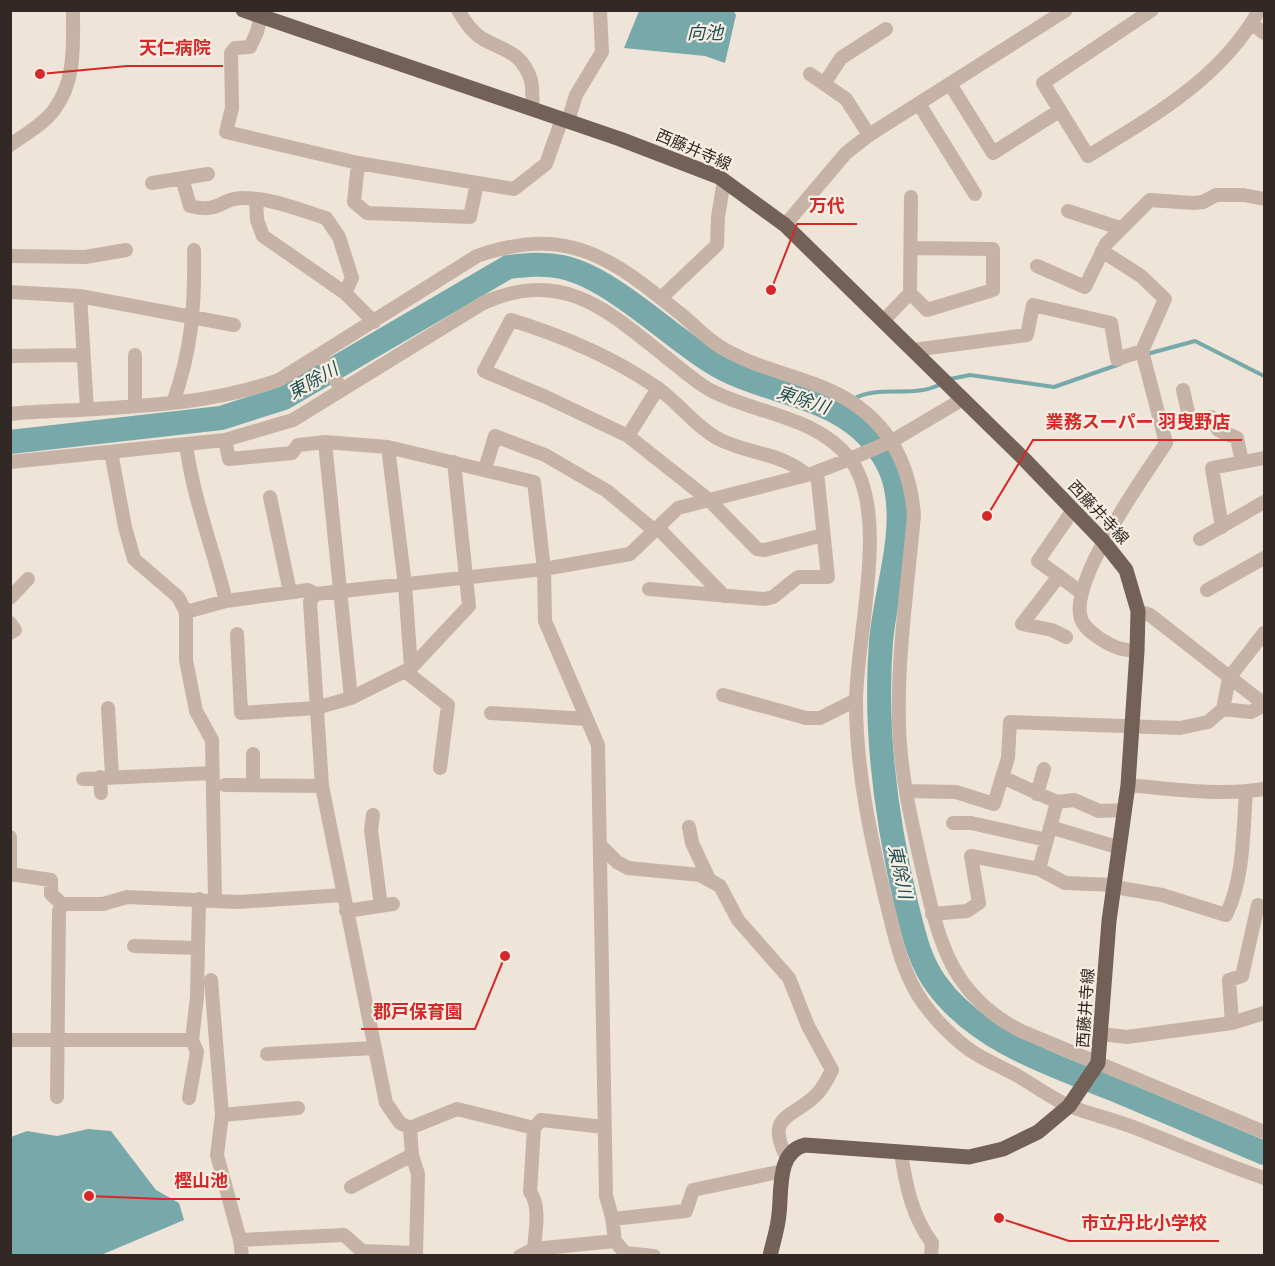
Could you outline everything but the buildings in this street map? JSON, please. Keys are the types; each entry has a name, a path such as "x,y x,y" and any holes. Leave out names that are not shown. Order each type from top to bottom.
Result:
{"main road":[{"name":"西藤井寺線","path":"243,10 261,14 688,163 724,180 785,225 914,350 1103,541 1126,570 1138,611 1137,651 1128,785 1114,886 1098,1063 1073,1101 1038,1132 1003,1149 969,1157 805,1145 797,1147 785,1165"},
{"path":"770,1256 779,1216 785,1165"}],"street":[{"path":"10,145 54,111 67,87 73,63 73,10"},
{"path":"458,10 469,28 482,39 507,48 522,62 531,81 533,109"},
{"path":"261,14 250,46 235,48 231,53 232,108 226,132 358,163 514,189 546,164 576,95 602,52 600,10"},
{"path":"785,225 846,153 869,135 1066,10"},
{"path":"1152,10 1043,83 1088,156 1178,101 1218,63 1252,24 1259,10"},
{"path":"1252,24 1264,33"},
{"path":"824,84 841,58 886,29"},
{"path":"810,74 846,99 869,135"},
{"path":"950,84 993,153 1059,111"},
{"path":"919,104 975,194"},
{"path":"358,163 354,202 367,213 470,217 477,183"},
{"path":"152,183 208,174"},
{"path":"182,178 190,206 207,210 240,197 256,199 326,218 339,237 352,278 345,293"},
{"path":"661,298 717,245 718,217 724,180"},
{"path":"1037,266 1085,286 1102,251 1120,228 1150,200 1193,203 1203,202 1216,195 1244,195 1264,199"},
{"path":"883,321 910,293 911,197"},
{"path":"256,199 257,220 263,236 345,293 375,322"},
{"path":"1068,211 1120,228"},
{"path":"10,414 215,399 247,391 279,380 322,359 477,256 521,245 562,244 591,252 614,264 661,298 723,349 760,365 823,387 850,401 892,441 906,466 912,491 914,515 898,724 906,791 932,914 948,962 963,985 998,1020 1264,1132"},
{"path":"910,293 927,310 993,290 993,249 911,248"},
{"path":"11,253 85,258 126,250"},
{"path":"173,403 186,364 194,317 194,250"},
{"path":"1102,251 1142,276 1165,299 1142,351 1166,443 1103,541 1082,593 1081,621 1090,632 1117,650 1137,651"},
{"path":"10,462 225,440 293,420 340,388 483,303 507,292 552,290 571,294 592,303 632,329 709,389 816,430 850,459 861,482 868,514 867,580 856,700 859,763 876,859 902,965 920,998 950,1033 974,1053 1073,1101 1223,1164 1264,1178"},
{"path":"10,292 80,296 234,325"},
{"path":"80,296 87,409"},
{"path":"914,350 1027,335 1033,305 1112,323 1117,359 1142,351"},
{"path":"812,473 796,465 716,437 658,388 609,358 561,335 511,320 484,371 546,397 628,436 709,500 757,549 765,550 823,535"},
{"path":"10,356 83,355"},
{"path":"135,355 135,406"},
{"path":"322,359 340,388"},
{"path":"628,436 658,388"},
{"path":"1183,390 1184,423 1210,417 1218,430 1237,438 1242,462"},
{"path":"186,612 226,601 290,592 308,590 315,594 466,579 544,569 630,554 678,508 812,473 850,459 892,441 963,399"},
{"path":"484,469 495,436 545,454 607,491 657,530 724,596"},
{"path":"225,440 229,459 292,453 298,445 325,442 388,447 534,482 544,569 544,621 598,745 606,1196 613,1219 615,1241 625,1253 654,1256"},
{"path":"325,442 351,698"},
{"path":"186,444 192,487 210,539 226,601"},
{"path":"388,447 405,585 408,670 448,705 440,768"},
{"path":"111,452 124,527 134,560 178,597 186,612 186,660 196,711 212,740 215,900"},
{"path":"1222,527 1212,468 1264,458"},
{"path":"237,634 241,714 316,708 351,698 408,670 469,606 454,462"},
{"path":"650,589 765,599 773,597 798,578 828,577 812,473"},
{"path":"270,497 290,592"},
{"path":"1200,539 1264,502"},
{"path":"1073,510 1038,561 1082,593"},
{"path":"1207,590 1264,558"},
{"path":"1059,576 1022,624 1052,630 1066,637"},
{"path":"10,598 28,579"},
{"path":"315,594 310,602 322,786 386,1103 400,1124 410,1128 457,1109 534,1128"},
{"path":"1138,611 1150,615 1264,704 1251,712 1223,709"},
{"path":"10,623 15,630 10,633"},
{"path":"906,791 956,792 994,804 1008,758 1010,722 1095,723 1180,728 1208,722 1223,709 1229,678 1264,633"},
{"path":"723,695 806,718 820,717 856,700"},
{"path":"101,793 106,776 108,708"},
{"path":"491,713 587,719"},
{"path":"253,785 254,754"},
{"path":"1037,794 1044,769"},
{"path":"83,779 106,776 213,773"},
{"path":"1002,777 1057,802 1074,800 1099,811 1125,810"},
{"path":"225,785 322,786"},
{"path":"1128,785 1246,792 1264,789"},
{"path":"932,914 967,911 979,903 970,856 1039,869 1065,883 1114,886 1162,895 1226,915 1233,901 1246,792"},
{"path":"1039,869 1057,802"},
{"path":"346,911 387,905 371,830 373,815"},
{"path":"953,823 971,823 1048,834 1120,848"},
{"path":"688,827 692,843 710,879"},
{"path":"10,837 13,837 10,869"},
{"path":"600,845 617,862 628,868 679,872 710,879 720,886 738,920 789,978 808,1026 832,1070 816,1095 781,1121 778,1131 785,1165 693,1190 686,1211 613,1219"},
{"path":"10,874 51,880 51,894 62,903 103,904 127,897 239,902 343,895"},
{"path":"189,1098 197,1052 192,1040 197,997 199,899"},
{"path":"1232,1023 1229,980 1242,976 1261,906 1233,901"},
{"path":"57,1097 59,912 62,903"},
{"path":"134,946 197,948"},
{"path":"212,980 222,1115 217,1155 240,1240 242,1256"},
{"path":"1101,1034 1127,1037 1232,1023 1264,1013"},
{"path":"10,1040 192,1040"},
{"path":"267,1054 374,1048"},
{"path":"222,1115 298,1108"},
{"path":"534,1249 536,1205 535,1197 530,1192 534,1128 542,1120 604,1127"},
{"path":"240,1240 344,1235 362,1251 416,1254 418,1174 412,1155 410,1128"},
{"path":"901,1153 912,1209 920,1228 932,1243 931,1256"},
{"path":"351,1187 412,1155"},
{"path":"520,1256 534,1249 560,1251 615,1241"}],"water":[{"name":"向池","path":"733,10 736,15 725,63 705,56 624,48 639,11"},
{"path":"88,1129 111,1131 156,1190 179,1203 184,1220 101,1255 11,1255 11,1137 27,1131 57,1136"}],"waterway":[{"name":"東除川","path":"10,442 221,418 284,398 508,267 535,265 562,267 599,282 619,294 710,361 748,380 808,400 845,417 874,442 888,464 896,488 897,546 883,623 879,675 883,774 906,903 921,956 931,976 954,1005 974,1022 1018,1049 1264,1153"},
{"path":"1147,354 1195,341 1264,376"},
{"path":"950,379 970,375 1054,387 1120,364"},
{"path":"853,399 874,392 919,391 941,384"},
{"path":"835,410 846,403"}],"place":[{"name":"天仁病院","path":"40,74"},
{"name":"万代","path":"771,290"},
{"name":"業務スーパー 羽曳野店","path":"987,516"},
{"name":"郡戸保育園","path":"505,956"},
{"name":"樫山池","path":"89,1196"},
{"name":"市立丹比小学校","path":"999,1218"}]}
